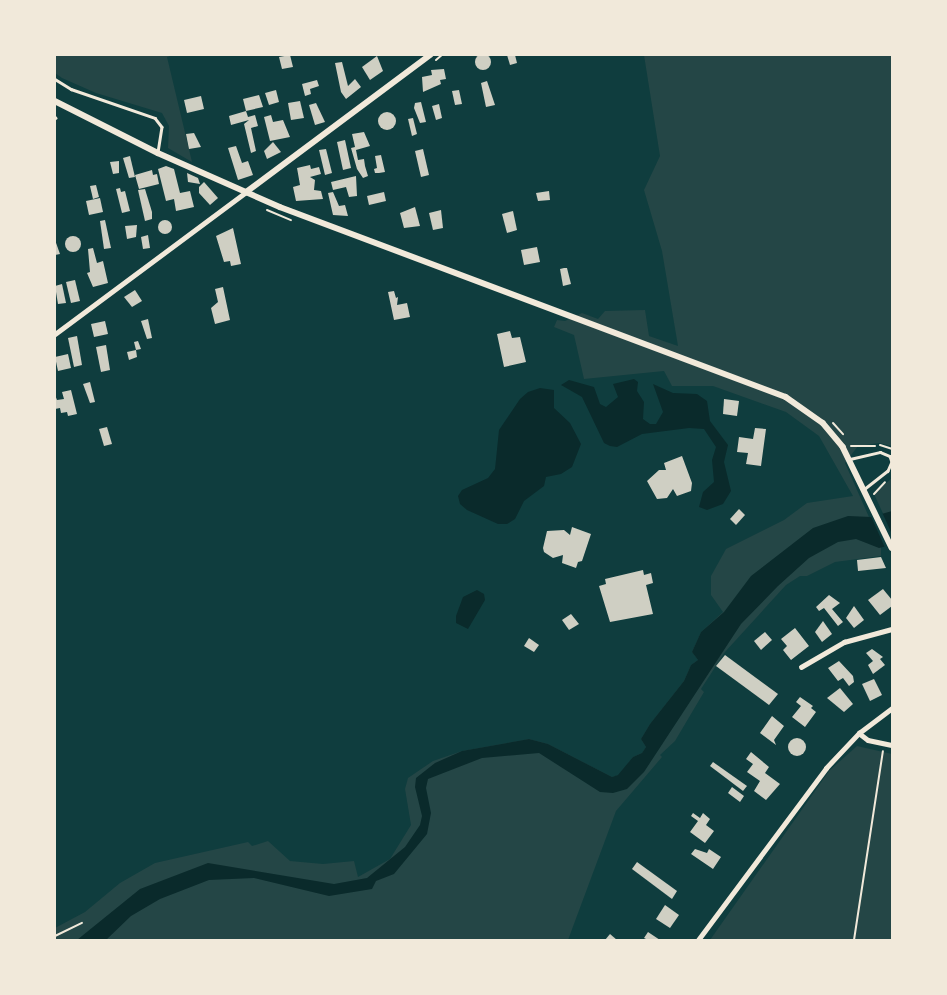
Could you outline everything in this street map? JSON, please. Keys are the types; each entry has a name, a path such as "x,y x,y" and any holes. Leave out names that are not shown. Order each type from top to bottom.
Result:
{"street":[{"path":"55,334 245,193 432,58"},
{"path":"55,101 158,153 245,193 762,386 808,410 834,436 850,459 892,548"},
{"path":"802,668 844,642 892,629"},
{"path":"698,940 826,768 859,733 892,708"},
{"path":"859,733 868,740 892,745"}],"lane":[{"path":"55,79 80,92 156,118 162,127 158,153"},
{"path":"850,459 880,452 890,456 892,462 888,471 865,489"}],"path":[{"path":"432,58 442,55"},
{"path":"264,208 294,220"},
{"path":"828,420 854,448 886,445 892,449"},
{"path":"874,497 875,489 892,476"},
{"path":"854,940 884,743"},
{"path":"55,936 82,923"}],"shaded area":[{"path":"55,55 173,55 167,57 192,162 168,148 169,126 162,113 96,93 62,78 55,73"},
{"path":"644,55 892,55 892,446 879,443 858,446 845,463 881,544 881,556 835,562 807,576 800,576 786,585 725,652 701,689 704,692 675,741 660,755 662,757 616,811 568,940 55,940 55,928 85,912 120,883 155,863 248,842 252,846 268,841 290,861 323,864 354,861 358,877 390,859 411,825 405,789 408,778 433,761 462,751 529,739 548,744 612,777 619,775 633,757 642,753 646,747 641,739 650,724 684,681 691,665 698,660 692,652 701,632 723,612 711,595 711,576 726,549 784,520 807,503 853,496 819,436 786,412 713,386 672,386 664,371 584,379 574,335 554,327 557,320 565,321 582,313 598,319 605,311 645,310 649,336 678,346 662,251 644,190 660,156"},
{"path":"634,379 638,382 637,391 644,402 643,419 650,424 656,424 663,412 653,384 673,393 697,394 707,401 710,421 728,445 724,462 731,491 723,504 707,510 699,507 703,492 714,482 712,460 716,447 704,429 689,428 642,434 617,447 610,446 604,443 582,397 561,385 569,380 594,387 600,404 606,407 618,397 613,384"},
{"path":"540,388 554,390 554,408 570,423 581,444 572,467 561,474 546,477 544,486 524,501 515,519 507,524 498,524 467,510 460,504 458,496 462,490 488,478 495,469 499,430 520,399 528,392"},
{"path":"892,478 892,533 874,494"},
{"path":"892,511 892,545 879,548 856,539 838,542 809,558 741,624 644,772 627,789 613,793 600,792 539,753 482,758 428,779 426,788 431,813 427,834 394,874 376,881 372,889 329,896 254,878 209,880 160,899 131,916 106,940 77,940 140,889 208,863 334,884 367,878 405,847 420,825 422,816 415,787 416,778 435,763 462,751 529,739 548,744 612,777 618,775 633,757 642,753 646,747 641,739 650,724 684,681 691,665 698,660 692,652 701,632 724,612 751,576 813,528 848,516 871,517"},
{"path":"477,590 484,594 485,600 468,629 456,623 456,616 463,597"},
{"path":"857,746 892,754 892,940 710,940 829,771"}],"pier":[{"path":"881,510 892,534 892,548 886,550 870,514"}],"building":[{"path":"483,54 489,56 491,62 489,68 483,70 477,68 475,62 477,56"},
{"path":"290,55 293,67 282,69 279,57"},
{"path":"507,55 515,55 517,63 510,65"},
{"path":"377,56 383,71 370,80 362,67"},
{"path":"342,62 348,86 355,79 361,87 346,99 341,92 335,63"},
{"path":"444,69 446,79 440,80 441,84 423,92 422,77 432,75 431,70"},
{"path":"317,80 319,86 310,89 311,94 305,96 302,84"},
{"path":"487,81 495,105 486,107 481,83"},
{"path":"276,90 279,102 269,105 265,93"},
{"path":"459,90 462,104 455,105 452,91"},
{"path":"259,95 263,107 246,111 243,99"},
{"path":"201,96 204,109 187,113 184,100"},
{"path":"300,101 304,118 291,120 288,103"},
{"path":"421,102 426,122 420,123 414,108 415,103"},
{"path":"316,103 325,122 315,125 309,105"},
{"path":"439,104 442,118 436,120 432,106"},
{"path":"246,111 248,117 255,115 258,126 251,128 256,151 251,153 244,124 249,120 231,125 229,116"},
{"path":"387,112 393,115 396,121 393,127 387,130 381,127 378,121 381,115"},
{"path":"271,115 273,122 283,120 290,137 270,141 264,117"},
{"path":"413,118 417,134 412,136 408,119"},
{"path":"364,132 370,146 356,150 358,160 364,159 368,176 363,178 357,169 351,148 355,147 352,134"},
{"path":"194,133 201,147 189,149 186,134"},
{"path":"345,140 351,168 343,170 337,142"},
{"path":"273,142 281,152 267,159 264,151"},
{"path":"236,146 242,163 248,161 253,175 238,180 228,148"},
{"path":"326,149 332,173 325,175 319,150"},
{"path":"423,149 429,175 421,177 415,151"},
{"path":"381,155 385,172 375,173 374,169 377,168 375,156"},
{"path":"130,156 135,177 129,178 123,158"},
{"path":"119,161 119,173 113,174 110,162"},
{"path":"310,165 311,169 319,167 321,174 310,177 315,180 314,190 321,191 323,199 296,201 293,187 300,185 297,168"},
{"path":"166,166 174,169 180,193 190,191 194,207 176,211 174,199 166,201 158,169"},
{"path":"152,170 153,175 157,174 159,184 139,189 135,175"},
{"path":"187,173 198,178 200,184 188,182"},
{"path":"356,176 357,196 349,197 346,187 333,190 331,182"},
{"path":"204,182 218,198 210,205 199,193 199,187"},
{"path":"96,185 99,197 93,199 90,186"},
{"path":"120,188 121,192 125,191 130,211 122,213 116,189"},
{"path":"145,189 152,212 152,219 145,221 138,190"},
{"path":"549,191 550,200 538,201 536,193"},
{"path":"333,192 339,206 345,205 348,216 333,215 328,193"},
{"path":"384,192 386,201 369,205 367,196"},
{"path":"100,198 103,212 89,215 86,201"},
{"path":"415,207 420,226 404,228 400,213"},
{"path":"441,210 443,228 433,230 429,213"},
{"path":"513,211 517,230 507,233 502,214"},
{"path":"105,220 111,248 104,249 100,221"},
{"path":"165,220 170,222 172,227 170,232 165,234 160,232 158,227 160,222"},
{"path":"137,225 136,237 127,239 125,226"},
{"path":"233,228 241,264 231,266 230,261 224,262 216,236"},
{"path":"148,235 150,248 143,249 141,237"},
{"path":"73,236 79,238 81,244 79,250 73,252 67,250 65,244 67,238"},
{"path":"55,240 60,254 55,255"},
{"path":"537,247 540,262 524,265 521,250"},
{"path":"93,248 97,263 103,261 108,283 93,287 87,273 90,272 88,249"},
{"path":"567,268 571,284 563,286 560,269"},
{"path":"75,280 80,301 71,303 66,282"},
{"path":"62,284 66,303 58,304 55,286"},
{"path":"223,287 230,320 215,324 211,308 218,302 215,289"},
{"path":"135,290 142,301 132,307 124,297"},
{"path":"394,291 396,298 398,297 397,305 407,303 410,317 394,320 388,292"},
{"path":"148,319 152,338 147,339 141,321"},
{"path":"105,321 108,334 94,337 91,324"},
{"path":"510,331 512,338 520,337 526,362 504,367 497,334"},
{"path":"77,336 82,365 74,367 68,338"},
{"path":"138,341 141,349 136,350 134,342"},
{"path":"106,345 110,370 101,372 96,347"},
{"path":"136,350 137,357 129,360 127,352"},
{"path":"68,354 71,368 58,371 55,357"},
{"path":"90,382 95,402 90,403 83,384"},
{"path":"71,390 77,414 68,416 67,412 61,413 60,408 55,409 55,395 57,400 64,399 62,392"},
{"path":"724,399 739,401 737,416 723,414"},
{"path":"107,427 112,444 104,446 99,429"},
{"path":"755,428 766,429 761,466 746,464 748,453 737,452 739,437 753,439"},
{"path":"682,456 692,483 691,491 677,496 673,489 667,498 657,499 647,481 659,470 666,470 664,463"},
{"path":"739,509 745,515 736,525 730,519"},
{"path":"572,527 591,534 582,561 578,562 576,568 562,563 563,555 553,558 544,552 543,548 547,531 564,530 570,535"},
{"path":"881,557 886,568 858,571 857,560"},
{"path":"643,570 644,575 651,573 653,583 646,585 653,614 610,622 599,586 606,584 605,579"},
{"path":"883,589 892,600 892,606 880,615 868,600"},
{"path":"829,595 840,603 832,609 843,622 838,626 824,608 819,611 816,607"},
{"path":"854,606 864,620 854,628 846,618"},
{"path":"571,614 579,624 569,630 562,620"},
{"path":"823,621 832,634 822,642 815,632"},
{"path":"795,628 809,646 791,660 783,650 787,646 781,639"},
{"path":"765,632 772,640 761,650 754,641"},
{"path":"529,638 539,645 534,652 524,646"},
{"path":"872,649 883,657 880,659 885,665 873,674 868,665 873,661 866,653"},
{"path":"725,655 778,694 769,705 716,666"},
{"path":"839,661 853,676 854,682 849,686 843,678 838,681 828,668"},
{"path":"874,679 882,695 870,701 862,684"},
{"path":"840,688 853,704 844,712 827,698"},
{"path":"800,697 813,706 811,708 816,712 805,727 792,717 801,706 796,702"},
{"path":"772,716 784,726 774,740 776,745 760,733"},
{"path":"797,738 803,741 806,747 803,753 797,756 791,753 788,747 791,741"},
{"path":"751,752 769,767 765,773 780,784 766,800 754,791 760,781 747,772 753,764 746,759"},
{"path":"713,762 747,786 743,791 710,766"},
{"path":"732,787 744,796 740,802 728,793"},
{"path":"693,813 700,818 703,813 710,819 706,825 714,831 705,843 690,832 698,821 691,816"},
{"path":"695,849 707,853 709,849 721,857 713,869 691,854"},
{"path":"637,862 677,891 672,899 632,869"},
{"path":"665,905 679,915 670,928 656,919"},
{"path":"648,932 660,940 644,938"},
{"path":"610,934 617,940 605,940"}]}
